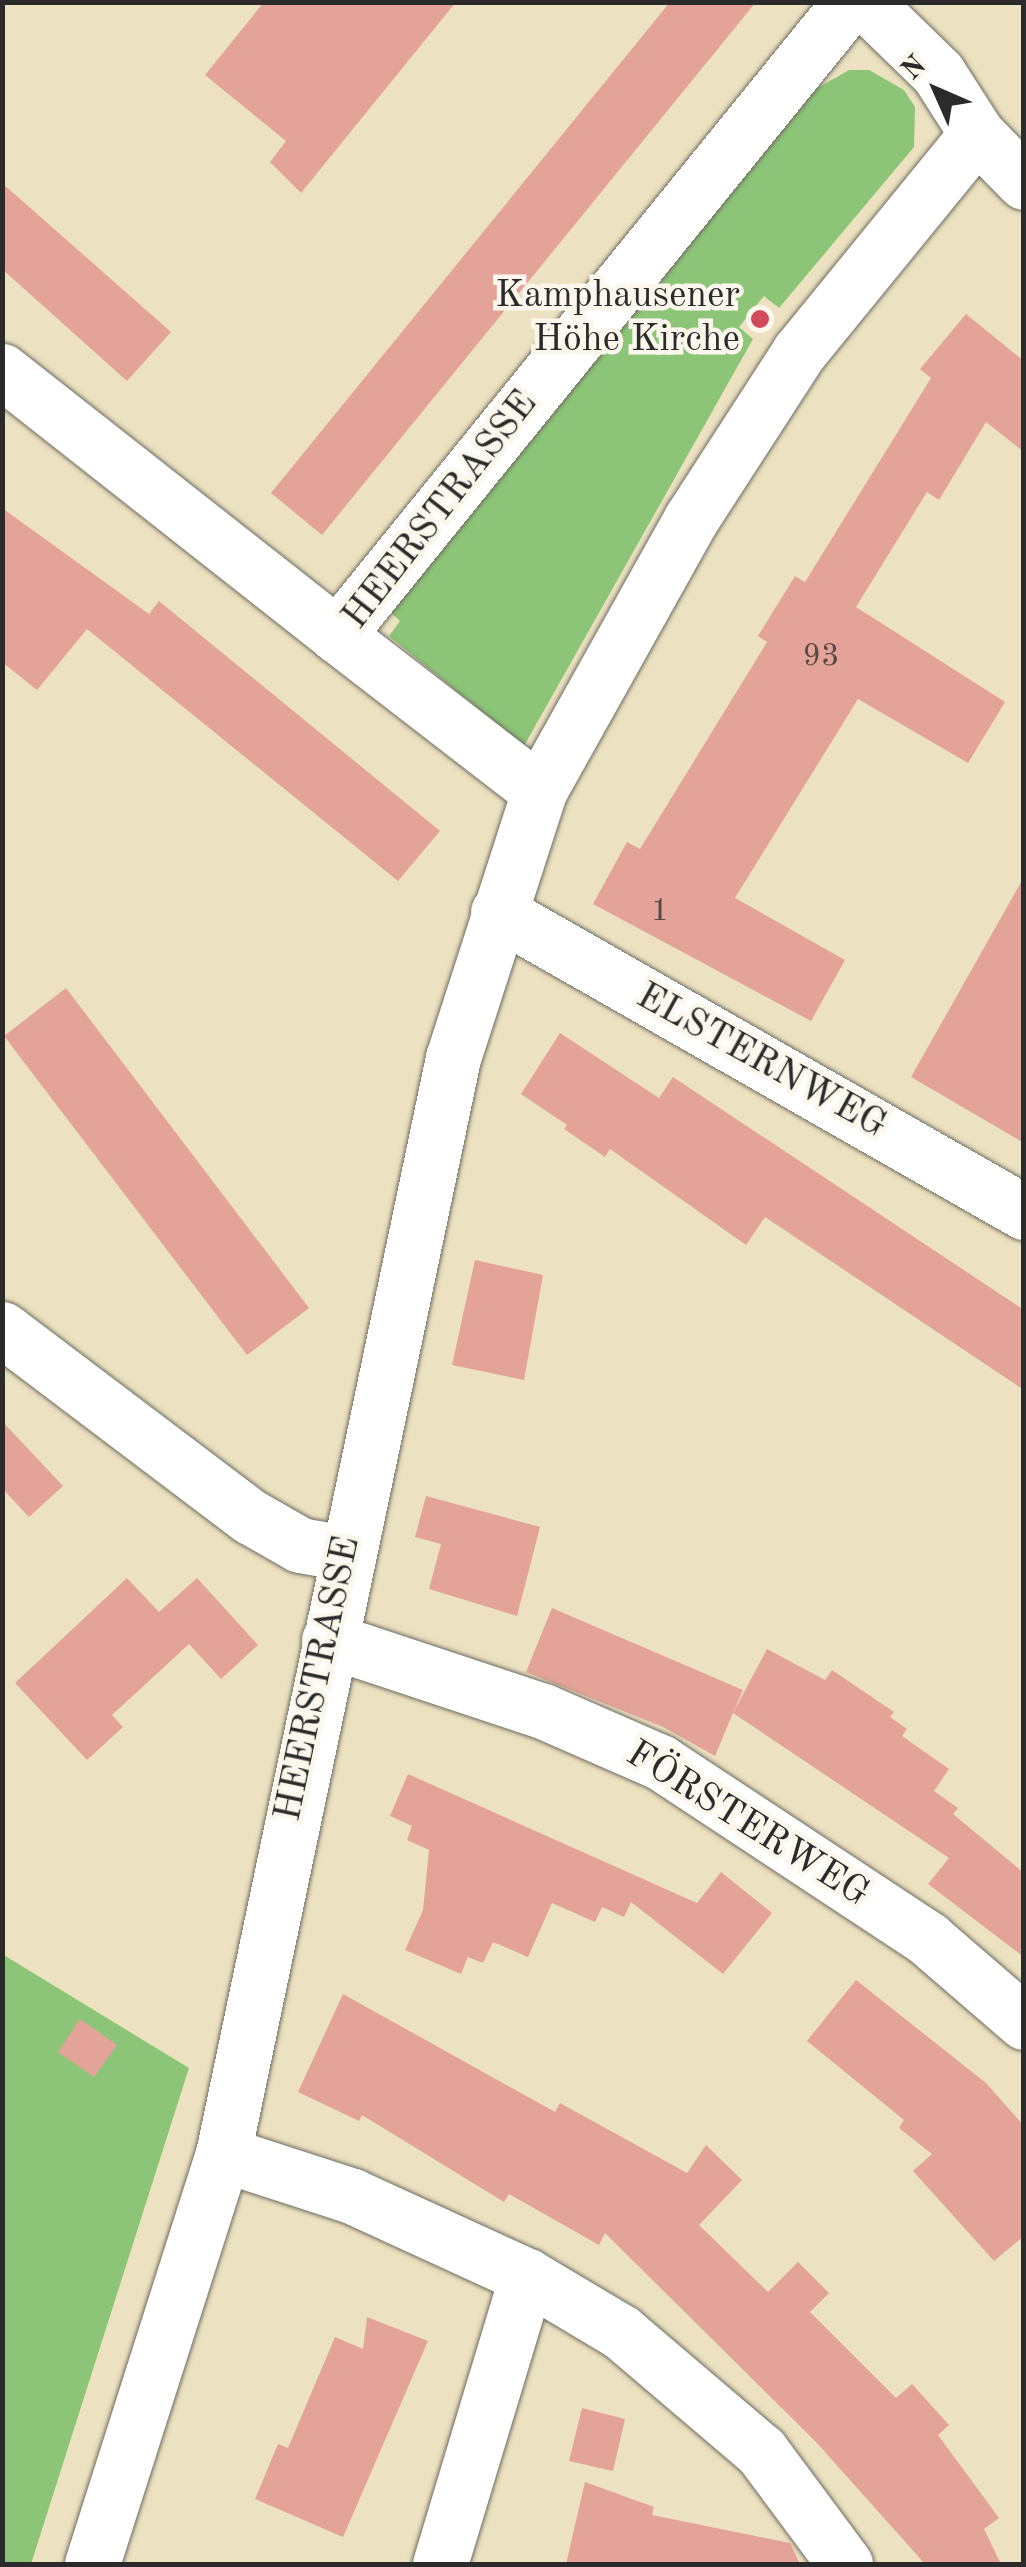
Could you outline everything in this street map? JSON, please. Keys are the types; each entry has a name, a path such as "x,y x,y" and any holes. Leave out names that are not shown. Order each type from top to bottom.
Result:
{"street":[{"name":"HEERSTRASSE","path":"539,791 337,635 850,2"},
{"path":"864,2 938,74 977,134 1024,182"},
{"name":"HEERSTRASSE","path":"92,2564 223,2154 345,1554 453,1058 539,791 691,519 799,352 977,134"},
{"path":"2,371 337,635"},
{"name":"ELSTERNWEG","path":"498,912 1024,1212"},
{"path":"2,1328 250,1517 300,1544 345,1554"},
{"name":"FÖRSTERWEG","path":"329,1640 543,1711 660,1762 928,1939 1024,2022"},
{"path":"223,2154 352,2196 527,2276 621,2332 761,2450 845,2564"},
{"path":"440,2564 527,2276"}],"green space":[{"path":"849,70 869,70 904,90 915,107 914,147 779,308 764,296 739,327 753,339 524,746 389,636 400,621 389,611 814,90"},
{"path":"2,1954 189,2068 31,2564 2,2564"}],"building":[{"path":"264,2 456,2 301,193 270,162 286,141 205,75"},
{"path":"670,2 756,2 322,535 271,493"},
{"path":"2,183 171,332 127,381 2,269"},
{"path":"966,314 1024,361 1024,452 986,422 939,500 927,492 856,607 1005,702 968,763 858,699 735,898 845,960 811,1021 593,904 627,842 640,849 767,642 758,636 795,576 805,582 931,378 920,369"},
{"path":"2,508 149,614 159,601 440,831 398,881 87,629 37,690 2,662"},
{"path":"1024,877 1024,1143 911,1077"},
{"path":"66,988 309,1308 247,1355 4,1036"},
{"path":"560,1033 659,1098 673,1077 1024,1310 1024,1390 765,1217 746,1245 610,1149 605,1157 564,1129 567,1125 521,1094"},
{"path":"475,1260 543,1275 524,1380 452,1365"},
{"path":"2,1421 63,1486 29,1517 2,1488"},
{"path":"426,1496 540,1527 517,1616 429,1589 441,1544 415,1537"},
{"path":"127,1578 159,1612 197,1578 258,1645 221,1679 189,1644 112,1715 123,1727 87,1760 15,1683"},
{"path":"552,1608 743,1690 715,1756 663,1727 526,1672"},
{"path":"767,1649 825,1680 832,1670 894,1712 890,1717 907,1729 902,1736 949,1769 934,1791 958,1808 953,1814 1024,1873 1024,1957 928,1884 949,1858 733,1713"},
{"path":"408,1774 697,1903 721,1872 772,1913 723,1974 631,1902 624,1917 602,1907 595,1922 552,1903 528,1957 493,1942 483,1963 468,1957 461,1974 405,1950 423,1910 429,1850 407,1840 412,1826 390,1816"},
{"path":"856,1980 986,2083 1024,2126 1024,2236 994,2261 913,2171 932,2154 899,2128 904,2120 807,2041"},
{"path":"343,1994 555,2112 560,2103 687,2173 706,2145 742,2180 699,2225 768,2292 798,2262 829,2293 810,2312 896,2398 912,2384 949,2425 938,2435 999,2518 984,2529 1001,2564 925,2564 816,2442 605,2233 599,2245 509,2194 504,2202 362,2115 359,2121 298,2092"},
{"path":"80,2019 117,2045 94,2077 58,2052"},
{"path":"367,2317 428,2341 343,2537 255,2499 278,2444 288,2448 335,2337 363,2349"},
{"path":"582,2408 625,2419 613,2471 569,2461"},
{"path":"585,2482 654,2507 652,2515 790,2543 800,2564 566,2564"}],"place":[{"name":"Kamphausener Höhe Kirche","path":"760,319"}]}
